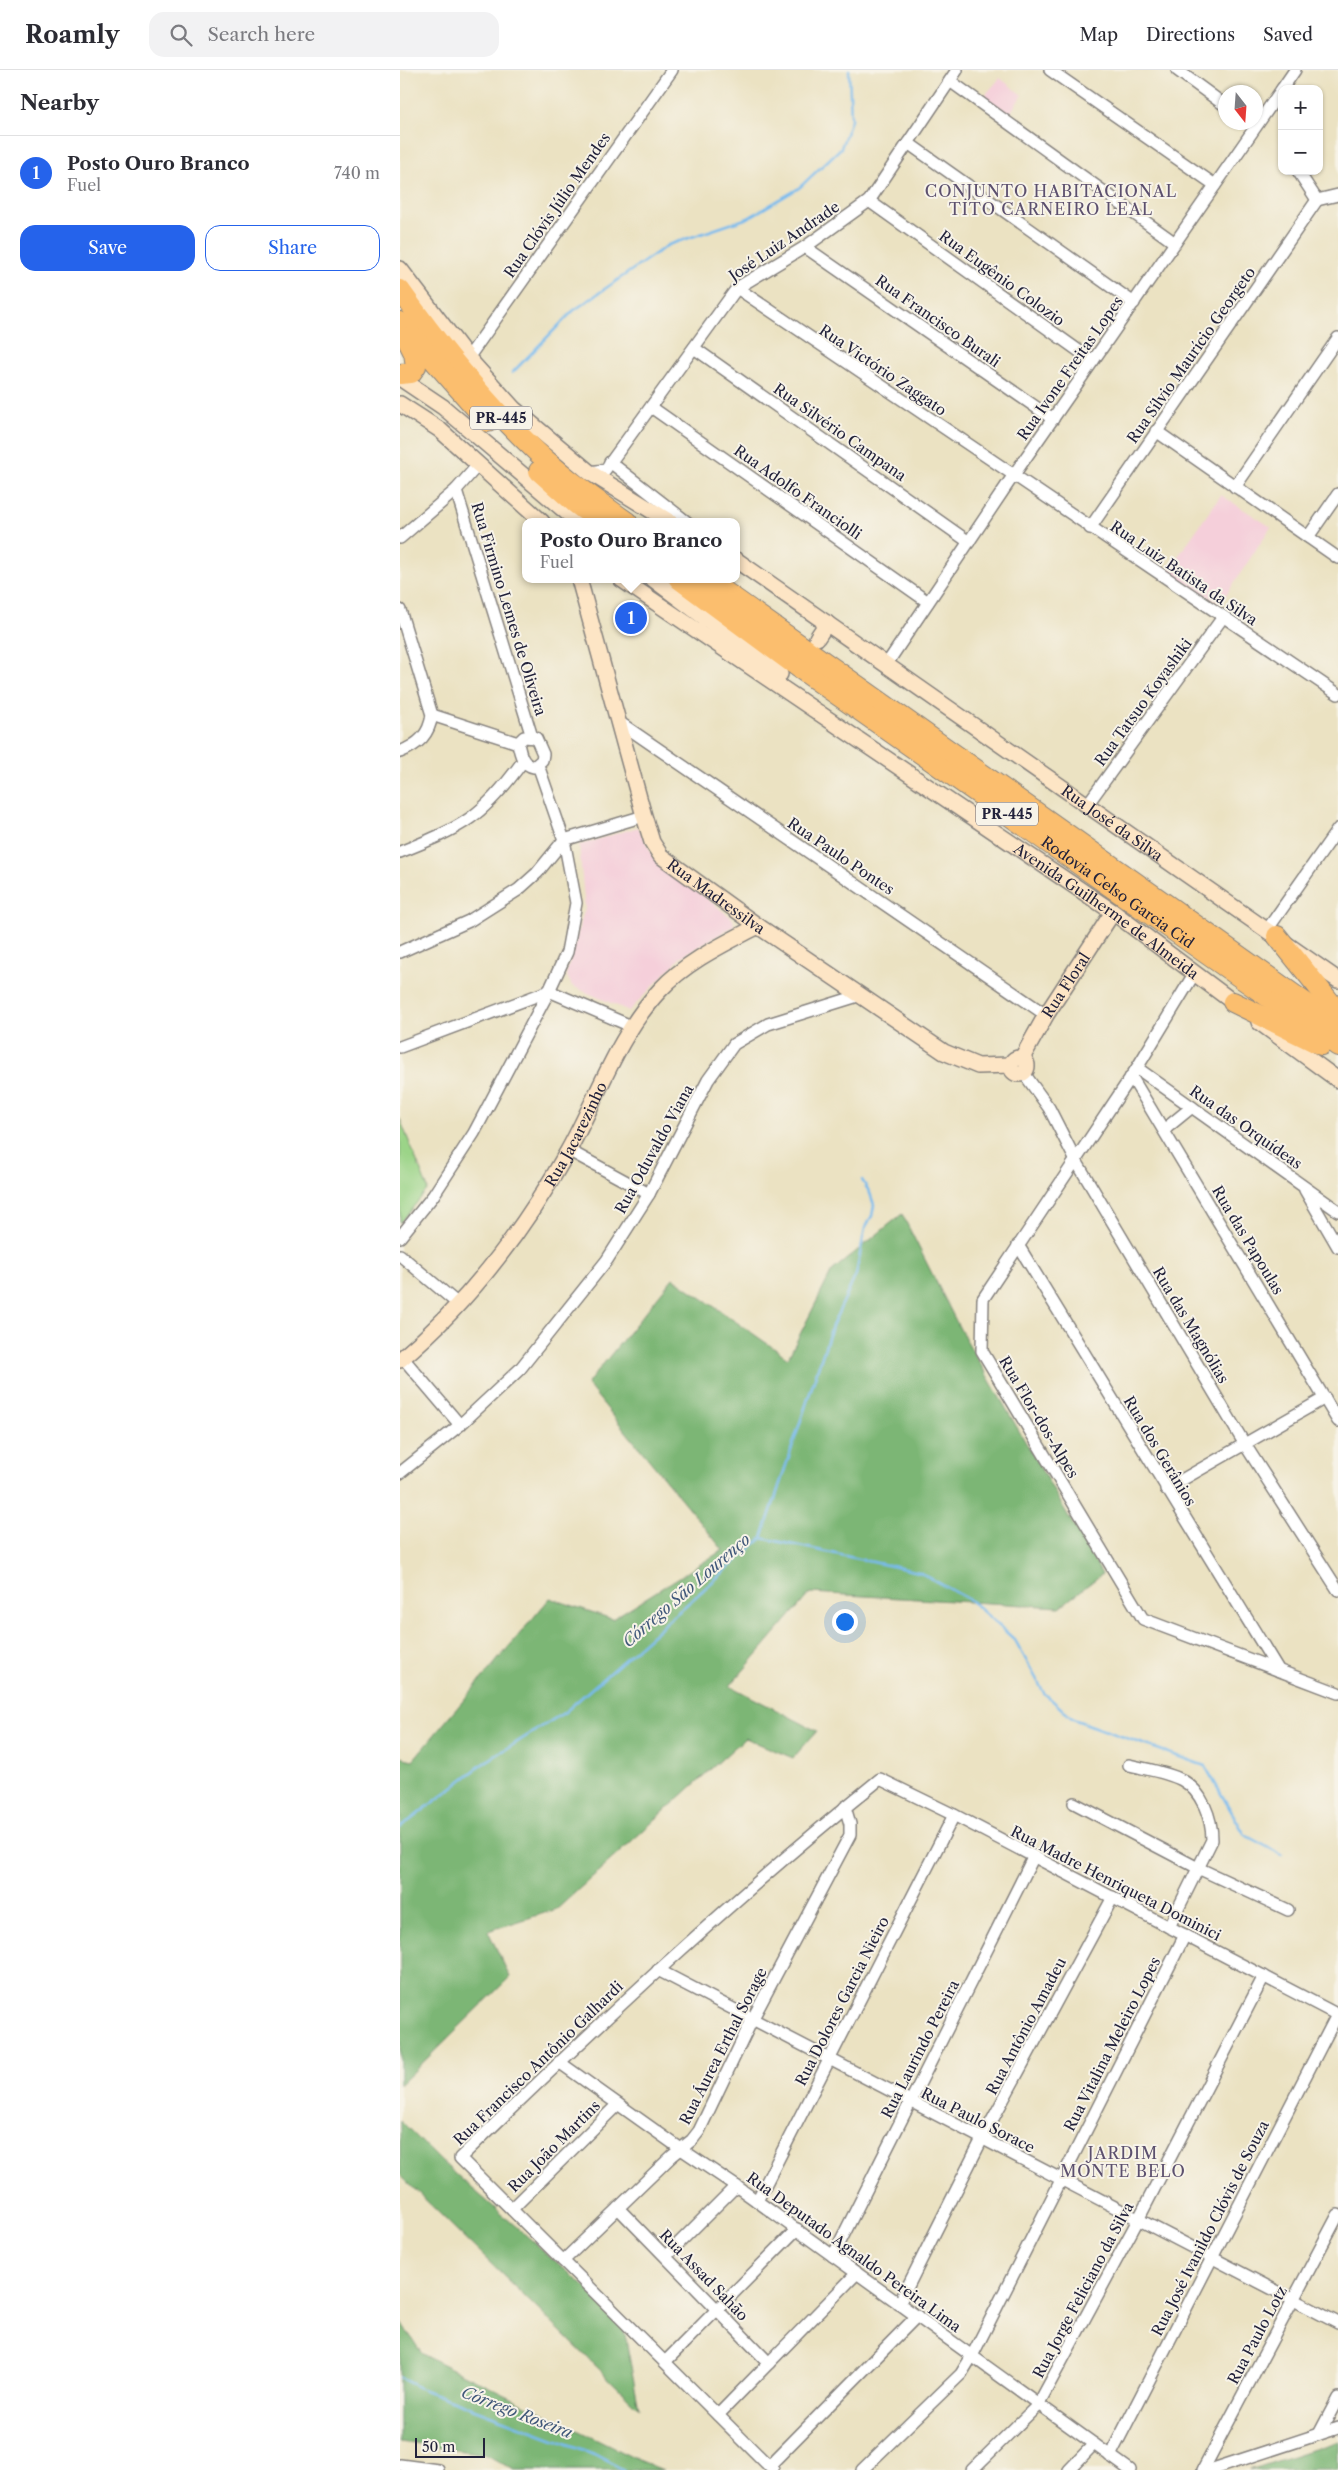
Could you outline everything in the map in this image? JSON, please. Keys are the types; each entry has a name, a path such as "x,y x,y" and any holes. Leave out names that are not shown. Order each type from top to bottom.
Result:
{"highway":[{"name":"PR-445","path":"400,290 438,344 500,416 538,454 581,489 621,518"},
{"name":"PR-445","path":"400,323 496,430 576,504 595,518"},
{"path":"400,323 416,360 414,370 411,373 400,374"},
{"name":"Rodovia Celso Garcia Cid","path":"683,583 802,670 1338,1046"},
{"name":"Rodovia Celso Garcia Cid","path":"713,583 1338,1026"},
{"path":"1272,933 1338,1012"},
{"path":"1233,1002 1338,1054"}],"street":[{"name":"Rua Clóvis Júlio Mendes","path":"468,358 672,70"},
{"name":"José Luiz Andrade","path":"610,462 737,288 805,246 869,201 957,70"},
{"path":"1050,70 1215,185"},
{"path":"1177,70 1218,100"},
{"name":"Rua Ivone Freitas Lopes","path":"1285,85 1295,70"},
{"path":"950,81 1175,243"},
{"name":"Rua Ivone Freitas Lopes","path":"1263,112 1278,94"},
{"name":"Rua Ivone Freitas Lopes","path":"886,665 1013,476 1215,185 1249,130"},
{"path":"908,143 1134,302"},
{"path":"1301,175 1317,200 1338,195"},
{"name":"Rua Sílvio Maurício Georgeto","path":"1090,528 1317,200"},
{"name":"Rua Eugênio Colozio","path":"869,201 1093,361"},
{"name":"Rua Francisco Burali","path":"805,246 1053,420"},
{"path":"400,269 468,358 514,409 589,472 664,518"},
{"name":"Rua Victório Zaggato","path":"737,288 1013,476"},
{"path":"1235,487 1338,338"},
{"name":"Rua Silvério Campana","path":"694,348 969,542"},
{"name":"PR-445","path":"400,378 443,407 573,518"},
{"name":"Rua Adolfo Franciolli","path":"651,407 928,602"},
{"path":"402,408 440,430 538,518"},
{"path":"1156,431 1338,558"},
{"path":"589,472 605,470 610,462 682,518"},
{"path":"400,538 456,490 478,465"},
{"name":"Rua Luiz Batista da Silva","path":"1013,476 1338,694"},
{"name":"Rua Firmino Lemes de Oliveira","path":"456,490 532,737"},
{"path":"1308,537 1338,494"},
{"name":"Rua José da Silva","path":"740,563 1338,980"},
{"name":"Rua Madressilva","path":"583,583 644,816 652,842 666,861 944,1052 978,1066 1019,1065"},
{"name":"Avenida Guilherme de Almeida","path":"627,583 789,684 1113,912 1338,1080"},
{"path":"658,583 789,684"},
{"path":"400,610 404,636 432,715 430,729 424,737 400,752"},
{"name":"Rua Tatsuo Koyashiki","path":"1087,805 1223,617"},
{"path":"817,638 827,623"},
{"path":"432,715 518,743"},
{"name":"Rua Paulo Pontes","path":"619,722 1046,1015"},
{"path":"524,737 532,737 540,744 543,754 542,760 538,765 528,766 523,761 518,743 524,737"},
{"path":"400,852 448,833 474,817 504,788 523,761"},
{"path":"400,1237 433,1196 467,1144 500,1086 567,952 576,903 564,840 538,765"},
{"path":"400,952 463,924 518,890 537,873 564,840 644,816"},
{"path":"1272,933 1338,829"},
{"path":"1328,844 1338,851"},
{"name":"Rua Floral","path":"1019,1065 1046,1015 1113,912"},
{"name":"Rua Jacarezinho","path":"401,1359 458,1304 526,1221 568,1150 631,1026 673,978 709,952 758,926"},
{"name":"Rua Flor-dos-Alpes","path":"1194,974 1134,1072 983,1299 982,1351 1143,1618 1338,1693"},
{"path":"400,1047 549,991 631,1026"},
{"name":"Rua Oduvaldo Viana","path":"400,1473 460,1426 520,1369 607,1260 649,1194 708,1080 734,1044 768,1024 861,995"},
{"name":"Rua das Magnólias","path":"1019,1065 1049,1108 1075,1159 1244,1443 1337,1586"},
{"name":"Rua das Orquídeas","path":"1134,1072 1192,1107 1338,1211"},
{"name":"Rua das Papoulas","path":"1134,1072 1165,1129 1338,1421"},
{"path":"1165,1129 1192,1107"},
{"path":"568,1150 649,1194"},
{"path":"1302,1185 1338,1246"},
{"name":"Rua dos Gerânios","path":"1018,1245 1279,1671"},
{"path":"400,1254 458,1304"},
{"path":"401,1359 460,1426"},
{"path":"1166,1489 1325,1398"},
{"path":"1129,1765 1181,1780 1198,1793 1212,1825 1212,1840 1168,1926"},
{"name":"Rua Francisco Antônio Galhardi","path":"771,2468 460,2158 658,1970 845,1807 880,1779"},
{"name":"Rua Madre Henriqueta Dominici","path":"880,1779 1034,1856 1338,2015"},
{"path":"1074,1803 1198,1868 1288,1910"},
{"name":"Rua Áurea Erthal Sorage","path":"563,2260 699,2131 752,2020 850,1835 850,1824 845,1807"},
{"name":"Rua Dolores Garcia Nieiro","path":"757,2201 954,1815"},
{"name":"Rua Laurindo Pereira","path":"833,2256 1034,1856"},
{"name":"Rua Antônio Amadeu","path":"899,2304 982,2139 1113,1897"},
{"name":"Rua Vitalina Meleiro Lopes","path":"862,2470 961,2374 972,2356 1185,1935"},
{"name":"Rua Paulo Sorace","path":"658,1970 1338,2323"},
{"name":"Rua Jorge Feliciano da Silva","path":"972,2470 1038,2405 1138,2220 1264,1976"},
{"name":"Rua José Ivanildo Clóvis de Souza","path":"1110,2456 1338,2015"},
{"name":"Rua Deputado Agnaldo Pereira Lima","path":"559,2062 680,2150 757,2201 1130,2470"},
{"name":"Rua João Martins","path":"512,2209 618,2104"},
{"path":"666,2256 736,2186"},
{"name":"Rua Assad Sahão","path":"618,2208 769,2363"},
{"name":"Rua Paulo Lotz","path":"1203,2470 1338,2215"},
{"path":"665,2362 796,2229"},
{"path":"718,2415 857,2273"},
{"path":"771,2468 917,2316"},
{"path":"1319,2434 1338,2398"},
{"path":"1210,2470 1338,2428"},
{"path":"1069,2470 1094,2444"},
{"path":"400,2465 438,2470"}],"shaded area":[{"path":"1000,78 1022,95 1007,118 980,101"},
{"path":"1221,495 1271,527 1220,604 1167,572"},
{"path":"638,827 654,858 733,919 734,926 682,956 629,1011 572,986 566,974 585,908 579,845"}],"green space":[{"path":"400,1119 428,1189 400,1223"},
{"path":"902,1214 960,1329 1102,1574 1060,1607 810,1593 730,1686 817,1731 793,1758 745,1738 557,1909 488,1931 510,1977 400,2085 400,1757 413,1760 550,1598 612,1619 723,1550 587,1384 673,1278 788,1358 832,1271"},
{"path":"400,2120 442,2162 622,2319 639,2408 400,2175"},
{"path":"400,2320 422,2354 640,2461 663,2470 514,2470 485,2454 400,2442"},
{"path":"1338,2441 1338,2470 1250,2470"}],"waterway":[{"path":"512,373 573,311 668,245 748,218 799,188 841,148 851,120 849,70"},
{"path":"762,1538 832,1326 856,1275 865,1228 872,1216 874,1205 870,1193 862,1180"},
{"name":"Córrego São Lourenço","path":"400,1828 484,1763 565,1712 762,1538 919,1572 970,1600 1015,1640 1044,1693 1073,1719 1205,1766 1245,1835 1282,1855"},
{"name":"Córrego Roseira","path":"400,2378 424,2390 594,2454 624,2470"}],"place":[{"name":"Posto Ouro Branco","path":"631,618"}],"district":[{"name":"CONJUNTO HABITACIONAL TITO CARNEIRO LEAL","path":"1051,200"},
{"name":"JARDIM MONTE BELO","path":"1123,2162"}]}
